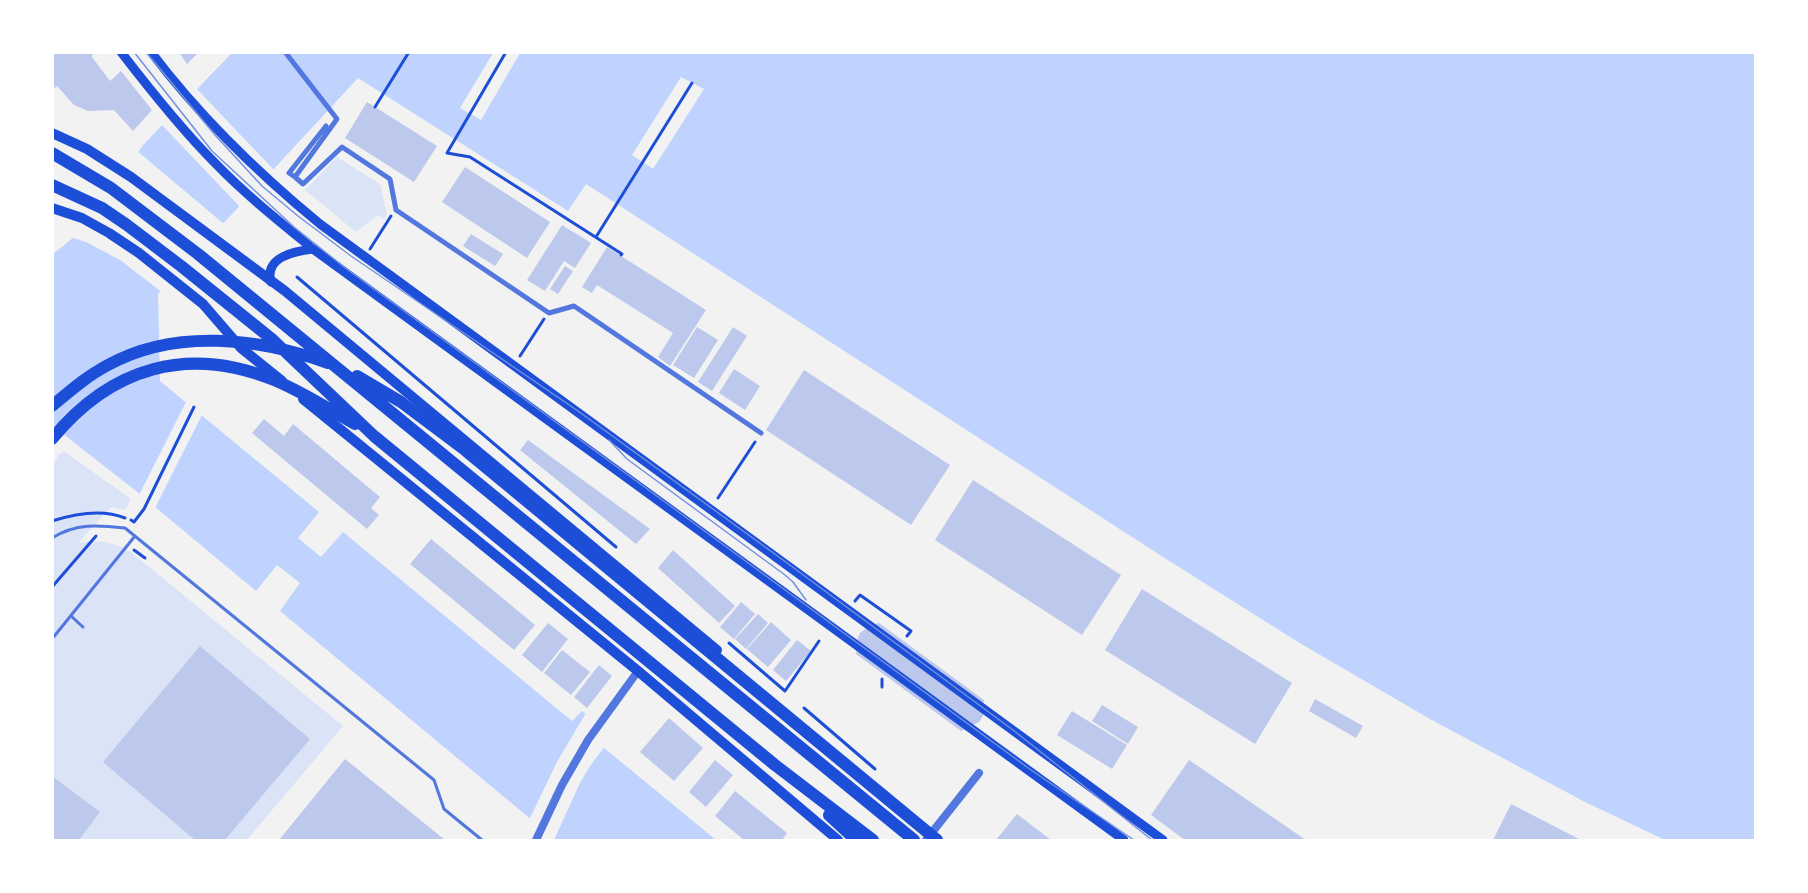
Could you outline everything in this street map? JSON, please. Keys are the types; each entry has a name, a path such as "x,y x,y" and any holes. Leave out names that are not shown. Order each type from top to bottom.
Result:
{"highway":[{"path":"52,153 111,188 198,254 914,840"},
{"path":"52,185 102,208 153,244 273,340 374,436 775,765 873,840"},
{"path":"52,406 109,364 139,352 178,343 212,341 250,343 290,351 331,364 374,386 435,427 935,835"},
{"path":"52,438 76,413 119,382 155,368 195,363 239,368 276,381 374,436"},
{"path":"705,649 880,813"},
{"path":"775,765 856,840"}],"main road":[{"path":"121,52 162,104 216,164 254,201 313,249 1125,840"},
{"path":"151,52 172,79 235,148 269,182 320,224 1162,840"},
{"path":"52,133 103,158 303,307 935,835 946,840"},
{"path":"54,208 82,218 109,233 173,279 203,304 241,348 638,671 838,840"},
{"path":"271,282 269,275 271,267 277,260 296,251 313,249"}],"street":[{"path":"285,52 337,119 295,177"},
{"path":"326,126 289,173 303,184 342,147 390,179 396,210 549,313 574,306 761,433"},
{"path":"536,840 572,766 638,671"},
{"path":"926,840 935,835 979,773"}],"lane":[{"path":"52,538 66,530 88,526 125,528 434,780 444,809 482,840"},
{"path":"52,639 135,536"},
{"path":"70,616 83,627"}],"path":[{"path":"375,107 409,52"},
{"path":"506,52 447,153 470,157 621,255"},
{"path":"596,237 692,82"},
{"path":"368,252 396,210"},
{"path":"297,277 623,553"},
{"path":"519,358 549,313"},
{"path":"144,509 194,407"},
{"path":"718,498 761,433"},
{"path":"52,587 115,514"},
{"path":"860,595 911,631 907,636"},
{"path":"722,637 785,691 819,641"},
{"path":"804,708 882,775"}],"shaded area":[{"path":"337,157 380,184 387,215 384,219 378,215 356,232 305,190"},
{"path":"65,452 131,499 125,510 111,507 78,543 106,542 131,552 343,726 247,840 53,840 52,468 58,455"}],"water":[{"path":"230,53 1755,53 1755,840 1665,840 1583,801 1430,719 1298,642 1163,557 586,184 568,211 358,78 158,294 160,381 319,512 298,538 321,557 343,532 572,721 582,711 612,737 603,747 716,840 556,840 280,611 300,583 277,565 256,591 136,491 53,426 52,255 80,232 144,144"}],"pier":[{"path":"493,53 520,53 481,120 460,108"},
{"path":"681,77 704,89 653,169 632,155"},
{"path":"195,87 274,170 240,207 160,123"},
{"path":"136,150 224,224 163,293 120,260 86,242 70,237 78,230"},
{"path":"187,400 203,413 154,510 138,497"},
{"path":"587,711 612,737 580,783 554,840 529,820 557,762"}],"building":[{"path":"52,52 93,52 92,57 110,81 121,71 152,110 133,131 114,110 88,111 74,105 57,86 52,90"},
{"path":"179,52 199,52 187,64"},
{"path":"367,102 437,146 414,182 345,138"},
{"path":"465,167 550,222 527,258 442,202"},
{"path":"562,225 591,243 575,268 564,261 545,291 527,280"},
{"path":"471,234 503,254 495,266 463,246"},
{"path":"607,247 706,310 670,366 658,357 673,333 597,285 592,293 582,287"},
{"path":"565,266 573,271 558,294 550,289"},
{"path":"697,327 718,340 694,378 673,365"},
{"path":"733,327 747,336 712,391 698,382"},
{"path":"734,369 760,386 745,410 719,393"},
{"path":"804,370 950,465 911,525 766,430"},
{"path":"264,419 284,436 293,424 380,497 371,508 379,515 367,529 252,433"},
{"path":"528,440 650,529 636,544 520,450"},
{"path":"973,480 1121,575 1082,635 935,540"},
{"path":"431,539 535,625 514,650 410,564"},
{"path":"673,550 735,606 719,623 658,568"},
{"path":"1142,589 1292,683 1255,744 1105,650"},
{"path":"741,602 755,614 734,639 720,627"},
{"path":"758,614 768,623 746,649 735,639"},
{"path":"771,622 791,640 768,667 747,649"},
{"path":"548,623 568,639 542,672 522,655"},
{"path":"879,623 984,700 983,716 979,722 961,731 856,654 860,633 871,625"},
{"path":"797,640 811,651 786,681 773,670"},
{"path":"200,646 310,739 225,840 195,840 103,762"},
{"path":"562,650 590,672 571,695 544,673"},
{"path":"599,665 612,676 587,708 574,697"},
{"path":"1315,699 1363,726 1356,738 1309,711"},
{"path":"1102,705 1138,727 1128,744 1092,721"},
{"path":"1072,711 1127,745 1112,769 1057,735"},
{"path":"669,718 703,748 674,781 640,752"},
{"path":"345,759 445,840 279,840"},
{"path":"715,760 733,775 706,807 689,792"},
{"path":"1189,760 1306,840 1185,840 1151,815"},
{"path":"52,776 100,812 79,840 52,840"},
{"path":"735,791 787,833 782,840 744,840 715,816"},
{"path":"1511,804 1581,840 1493,840"},
{"path":"1017,814 1051,840 996,840"}],"tram line":[{"path":"134,52 212,151 294,227 344,267 1031,770 1134,840"},
{"path":"146,52 215,135 262,186 298,216 351,256 578,411 783,560 1013,730 1152,840"},
{"path":"609,440 627,459 785,575 806,600"}]}
